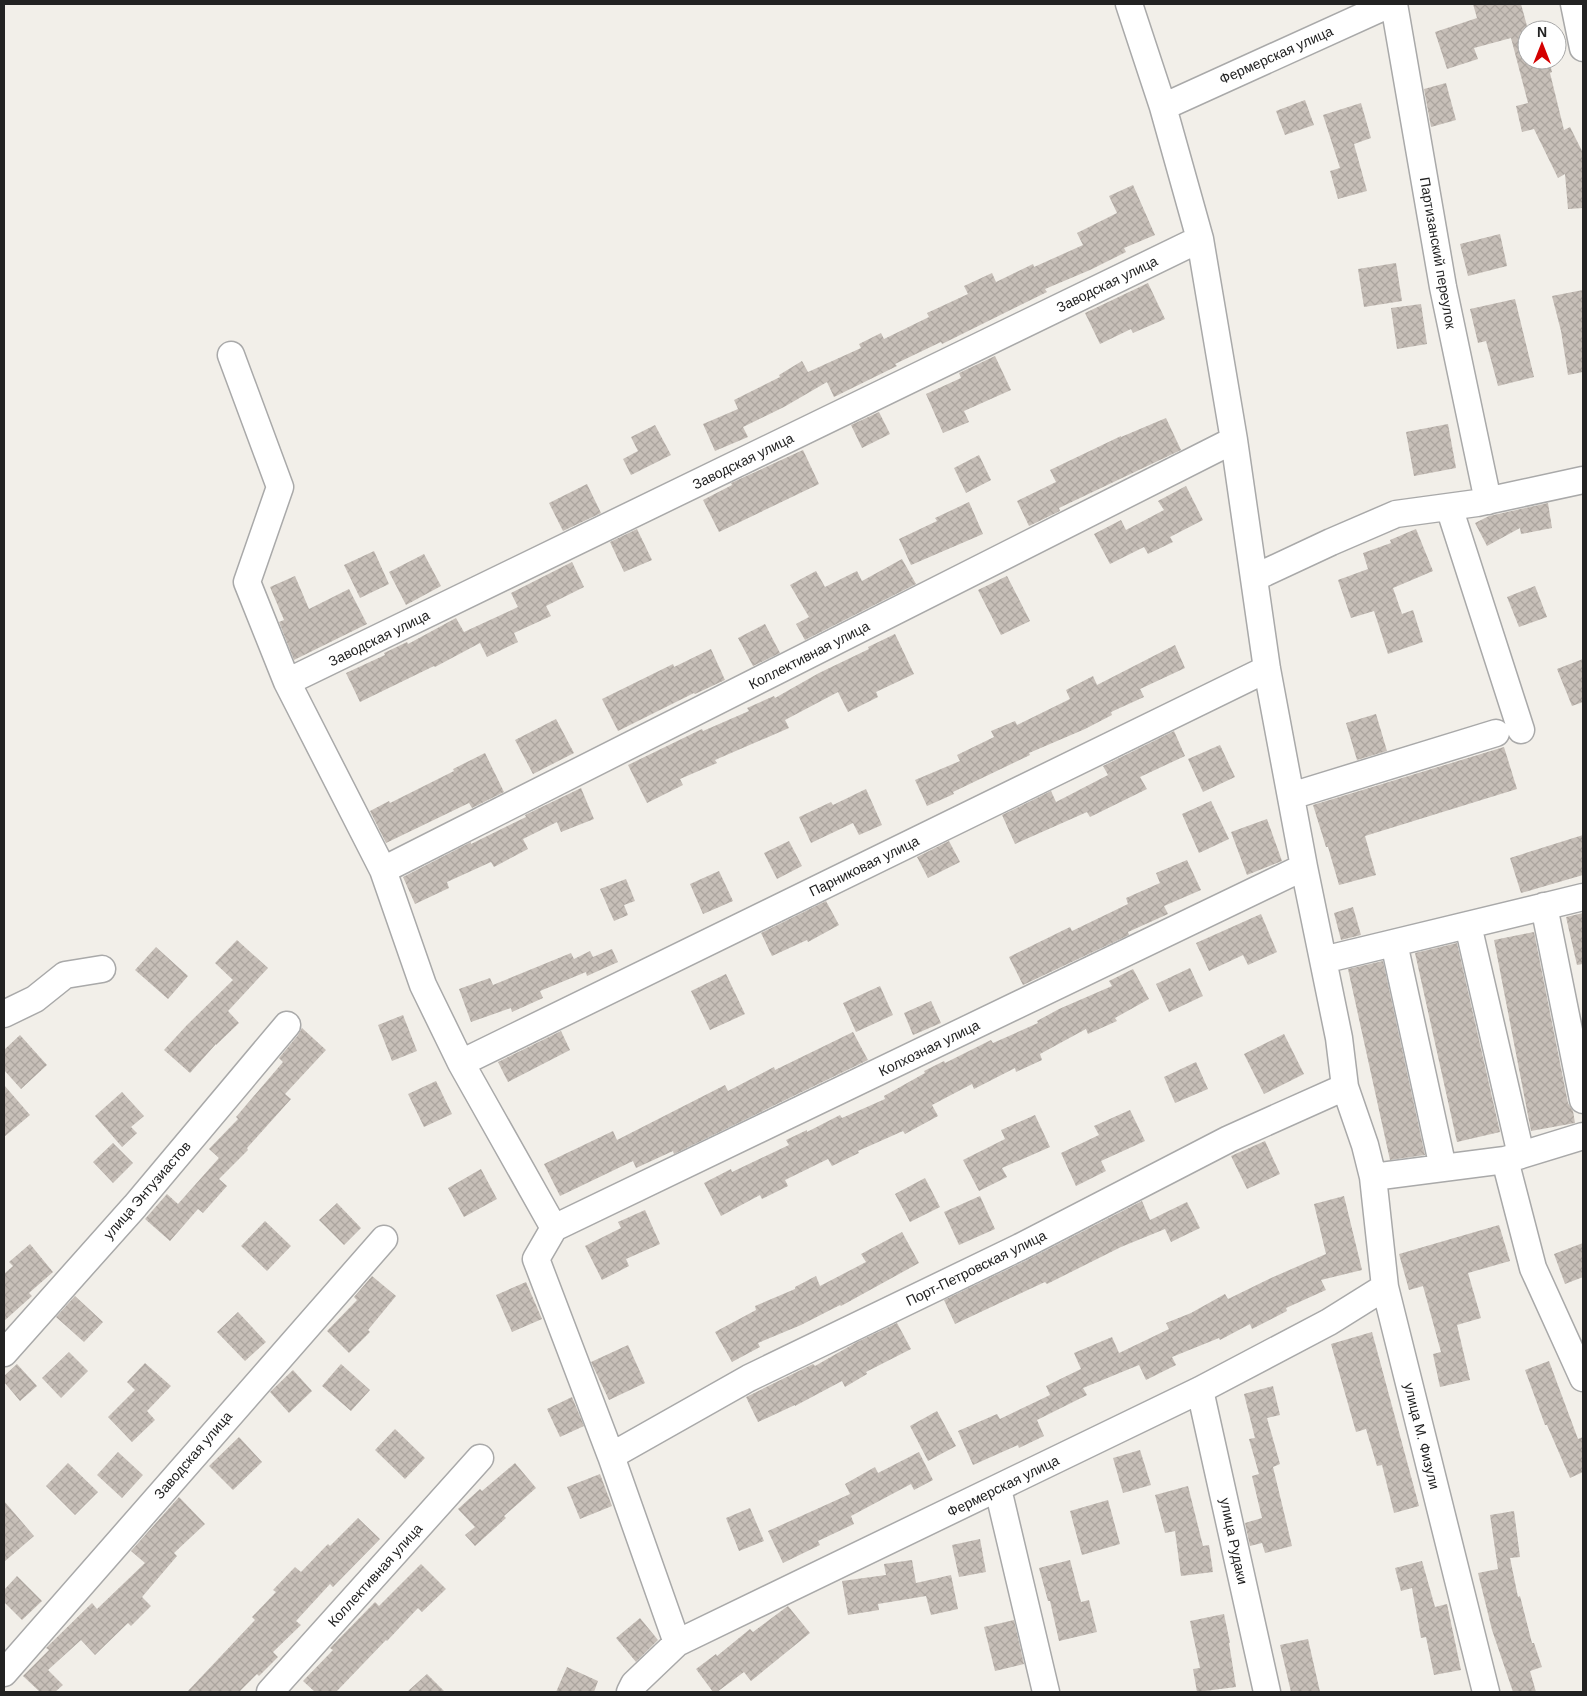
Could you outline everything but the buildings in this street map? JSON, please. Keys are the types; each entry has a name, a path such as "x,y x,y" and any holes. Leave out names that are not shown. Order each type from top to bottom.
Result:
{"street":[{"name":"улица М. Физули","path":"1129,4 1163,107 1200,239 1234,440 1267,669 1304,867 1339,1038 1345,1087 1373,1177 1385,1287 1486,1692"},
{"name":"Фермерская улица","path":"1163,107 1390,4"},
{"name":"Партизанский переулок","path":"1394,4 1442,287 1488,501"},
{"path":"1574,4 1583,48"},
{"name":"Заводская улица","path":"286,682 1200,239"},
{"path":"231,355 280,488 247,582 286,682 383,870 423,985 462,1063 554,1228 536,1259 611,1456 677,1643"},
{"name":"Коллективная улица","path":"383,870 1234,440"},
{"path":"1254,578 1396,514 1488,501 1583,480"},
{"path":"1291,796 1509,731 1449,507"},
{"name":"Парниковая улица","path":"462,1063 1267,669"},
{"name":"Колхозная улица","path":"554,1228 1304,867"},
{"path":"1323,960 1583,897"},
{"path":"1544,906 1583,1100"},
{"path":"1468,925 1533,1268 1583,1378"},
{"path":"1394,943 1443,1168"},
{"path":"4,1014 35,1000 65,975 102,969"},
{"name":"улица Энтузиастов","path":"4,1353 135,1206 287,1025"},
{"name":"Порт-Петровская улица","path":"611,1456 749,1378 1020,1248 1228,1139 1345,1087"},
{"path":"1373,1177 1513,1158 1583,1136"},
{"name":"Заводская улица","path":"4,1673 384,1239"},
{"name":"Фермерская улица","path":"630,1692 634,1684 677,1643 1200,1390 1328,1322 1385,1287"},
{"name":"улица Рудаки","path":"1200,1390 1267,1692"},
{"name":"Коллективная улица","path":"270,1692 480,1458"},
{"path":"998,1489 1046,1692"}]}
